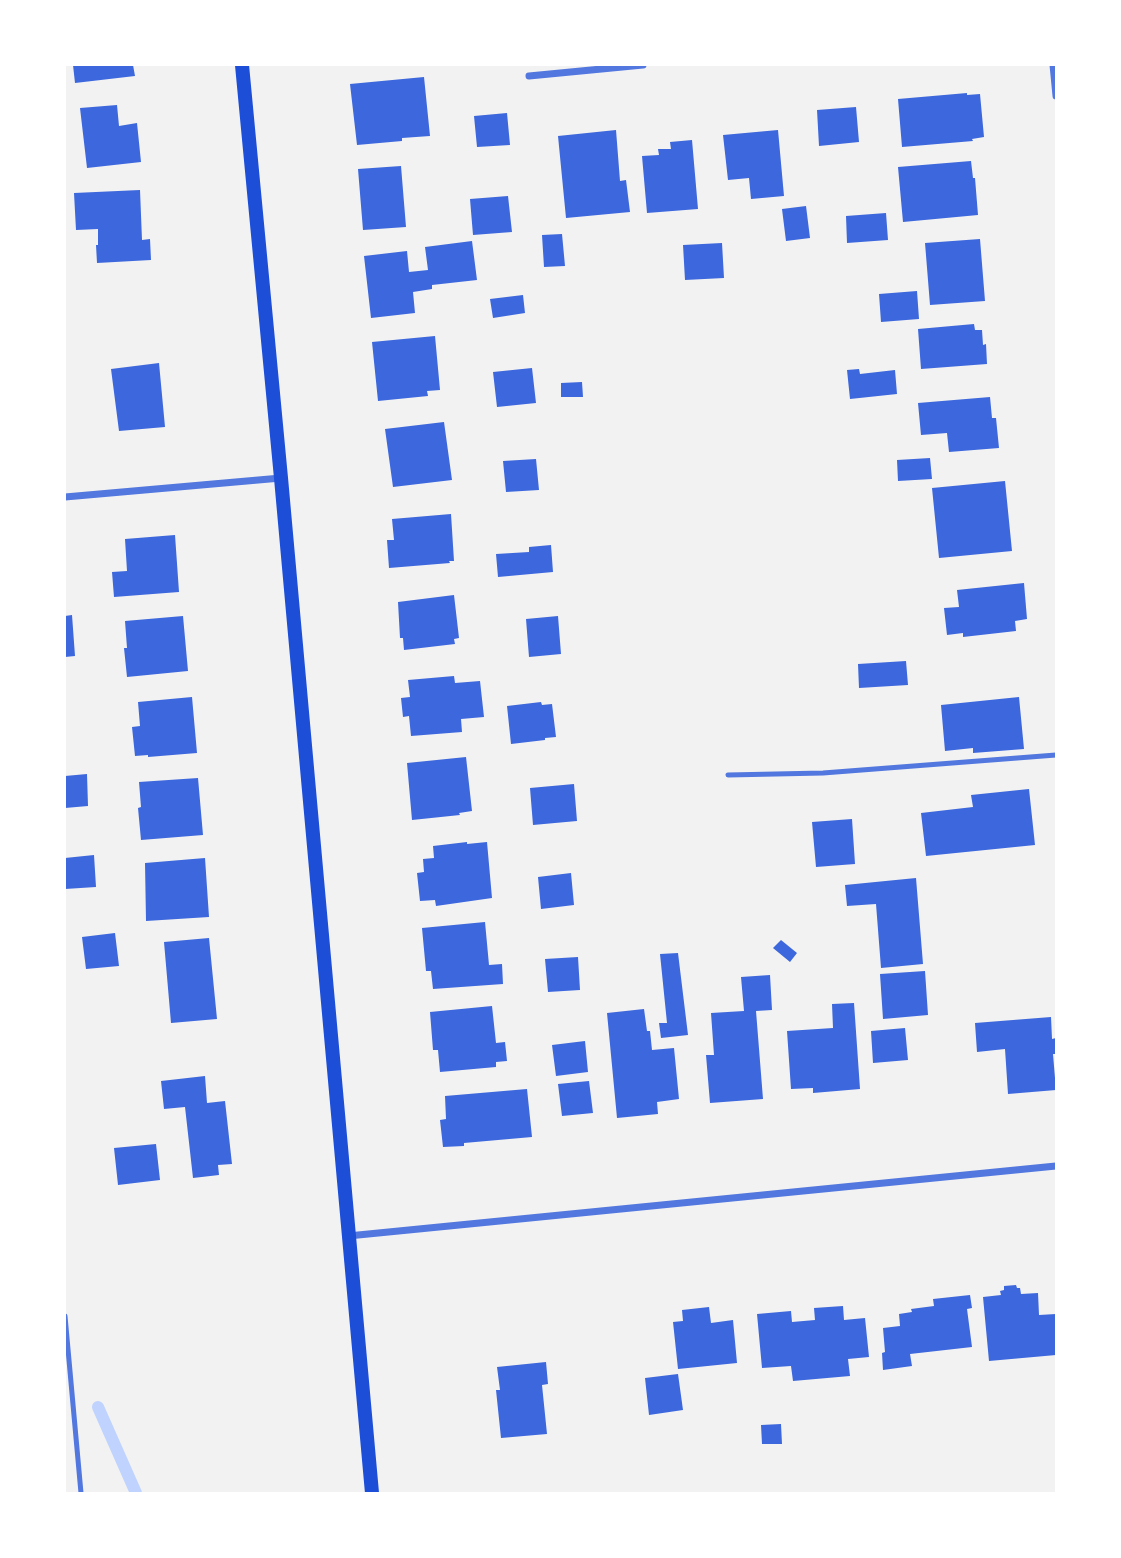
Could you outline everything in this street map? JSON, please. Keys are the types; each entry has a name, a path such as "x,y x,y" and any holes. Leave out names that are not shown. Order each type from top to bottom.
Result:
{"main road":[{"path":"242,65 372,1493"}],"street":[{"path":"529,76 643,65"},
{"path":"1053,65 1056,96"},
{"path":"65,497 281,478"},
{"path":"348,1236 1056,1166"}],"lane":[{"path":"728,775 823,773 1056,755"},
{"path":"65,1316 81,1493"}],"building":[{"path":"73,65 133,65 135,76 75,83"},
{"path":"424,77 430,136 357,145 350,84"},
{"path":"980,94 984,137 972,139 973,141 902,147 898,99"},
{"path":"117,105 119,126 137,123 141,162 87,168 80,108"},
{"path":"856,107 859,142 819,146 817,110"},
{"path":"507,113 510,145 477,147 474,116"},
{"path":"616,130 620,181 626,180 630,212 566,218 558,136"},
{"path":"778,130 784,196 751,199 749,178 728,180 723,135"},
{"path":"692,140 698,209 647,213 642,156 659,155 658,149 671,149 670,142"},
{"path":"971,161 978,215 903,222 898,167"},
{"path":"401,166 406,227 363,230 358,169"},
{"path":"140,190 142,240 150,239 151,260 97,263 98,229 76,230 74,193"},
{"path":"508,196 512,232 473,235 470,199"},
{"path":"806,206 810,238 786,241 782,209"},
{"path":"886,213 888,240 847,243 846,216"},
{"path":"562,234 565,266 544,267 542,235"},
{"path":"980,239 985,301 930,305 925,243"},
{"path":"472,241 477,280 432,285 432,289 413,292 415,313 371,318 364,256 407,251 409,272 428,270 425,247"},
{"path":"722,243 724,278 685,280 683,245"},
{"path":"917,291 919,319 881,322 879,294"},
{"path":"523,295 525,313 493,318 490,299"},
{"path":"974,324 975,330 982,330 987,364 921,369 918,329"},
{"path":"435,336 440,390 427,391 428,396 378,401 372,342"},
{"path":"159,363 165,427 119,431 111,369"},
{"path":"532,368 536,403 497,407 493,372"},
{"path":"859,369 860,374 895,370 897,394 850,399 847,370"},
{"path":"582,382 583,397 561,397 561,383"},
{"path":"990,397 992,418 996,418 999,448 949,452 947,433 921,435 918,403"},
{"path":"444,422 452,480 393,487 385,429"},
{"path":"930,458 932,479 898,481 897,460"},
{"path":"536,459 539,490 506,492 503,461"},
{"path":"1005,481 1012,551 939,558 932,488"},
{"path":"451,514 454,561 389,568 387,540 394,540 392,519"},
{"path":"175,535 179,592 114,597 112,572 127,571 125,539"},
{"path":"551,545 553,572 498,577 496,554 529,552 529,547"},
{"path":"1024,583 1027,619 1015,621 1016,631 963,637 963,633 947,635 944,608 959,607 957,590"},
{"path":"454,595 459,638 454,639 455,644 404,650 403,638 400,638 398,602"},
{"path":"72,615 75,656 65,657 65,616"},
{"path":"183,616 188,671 127,677 125,621"},
{"path":"558,616 561,654 529,657 526,619"},
{"path":"906,661 908,685 859,688 858,664"},
{"path":"454,676 455,683 480,681 484,717 461,719 462,732 411,736 409,716 403,717 401,698 410,697 408,680"},
{"path":"192,697 197,753 135,756 132,727 140,726 138,702"},
{"path":"1019,697 1024,749 973,753 973,748 945,751 941,705"},
{"path":"541,702 542,705 552,704 556,737 511,744 507,706"},
{"path":"466,757 472,811 459,813 460,815 412,820 407,763"},
{"path":"87,774 88,806 65,808 65,776"},
{"path":"198,778 203,835 141,840 139,782"},
{"path":"574,784 577,821 533,825 530,788"},
{"path":"1029,789 1035,845 926,856 921,813 973,807 971,795"},
{"path":"852,819 855,864 816,867 812,822"},
{"path":"487,842 492,898 436,906 435,900 420,901 417,873 424,872 423,859 434,858 433,846"},
{"path":"94,855 96,887 65,889 65,858"},
{"path":"205,858 209,917 146,921 145,863"},
{"path":"571,873 574,905 541,909 538,877"},
{"path":"916,878 923,964 881,968 876,904 847,906 845,885"},
{"path":"485,922 489,965 502,964 503,984 433,989 431,971 426,971 422,928"},
{"path":"115,933 119,966 86,969 82,937"},
{"path":"209,938 217,1019 171,1023 164,942"},
{"path":"781,940 797,953 790,962 773,948"},
{"path":"678,953 688,1035 661,1038 659,1023 667,1023 660,954"},
{"path":"578,957 580,990 548,992 545,959"},
{"path":"925,971 928,1015 883,1019 880,974"},
{"path":"770,975 772,1010 756,1011 763,1099 710,1103 706,1055 714,1055 711,1013 744,1011 741,977"},
{"path":"854,1003 860,1089 813,1093 813,1088 791,1089 787,1031 833,1028 832,1004"},
{"path":"492,1006 496,1043 505,1042 507,1061 496,1062 496,1067 440,1072 438,1050 433,1050 430,1012"},
{"path":"644,1009 652,1050 674,1048 679,1099 657,1102 658,1114 617,1118 607,1013"},
{"path":"1051,1017 1052,1039 1056,1038 1056,1054 1053,1054 1056,1090 1008,1094 1005,1049 977,1052 975,1023"},
{"path":"905,1028 908,1060 873,1063 871,1031"},
{"path":"585,1041 588,1072 556,1076 552,1045"},
{"path":"205,1076 207,1103 225,1101 232,1164 218,1165 219,1175 193,1178 185,1107 164,1109 161,1081"},
{"path":"589,1081 593,1113 562,1116 558,1084"},
{"path":"527,1089 532,1137 443,1147 440,1120 446,1119 445,1096"},
{"path":"156,1144 160,1180 118,1185 114,1148"},
{"path":"1016,1285 1021,1294 1038,1293 1039,1315 1056,1314 1056,1355 989,1361 983,1297 1001,1295 1000,1291 1004,1290 1004,1286"},
{"path":"970,1295 972,1308 967,1309 972,1347 910,1354 912,1366 883,1370 883,1328 900,1326 899,1314 912,1312 911,1309 934,1306 933,1299"},
{"path":"843,1306 844,1320 865,1318 869,1357 848,1359 850,1376 793,1381 791,1366 762,1368 757,1314 791,1311 792,1322 815,1320 814,1308"},
{"path":"709,1307 711,1323 733,1320 737,1363 678,1369 673,1322 683,1321 682,1310"},
{"path":"546,1362 548,1384 542,1385 547,1434 501,1438 496,1390 500,1390 497,1367"},
{"path":"678,1374 683,1410 649,1415 645,1378"},
{"path":"781,1424 782,1444 762,1444 761,1425"}],"waterway":[{"path":"98,1407 136,1493"}]}
